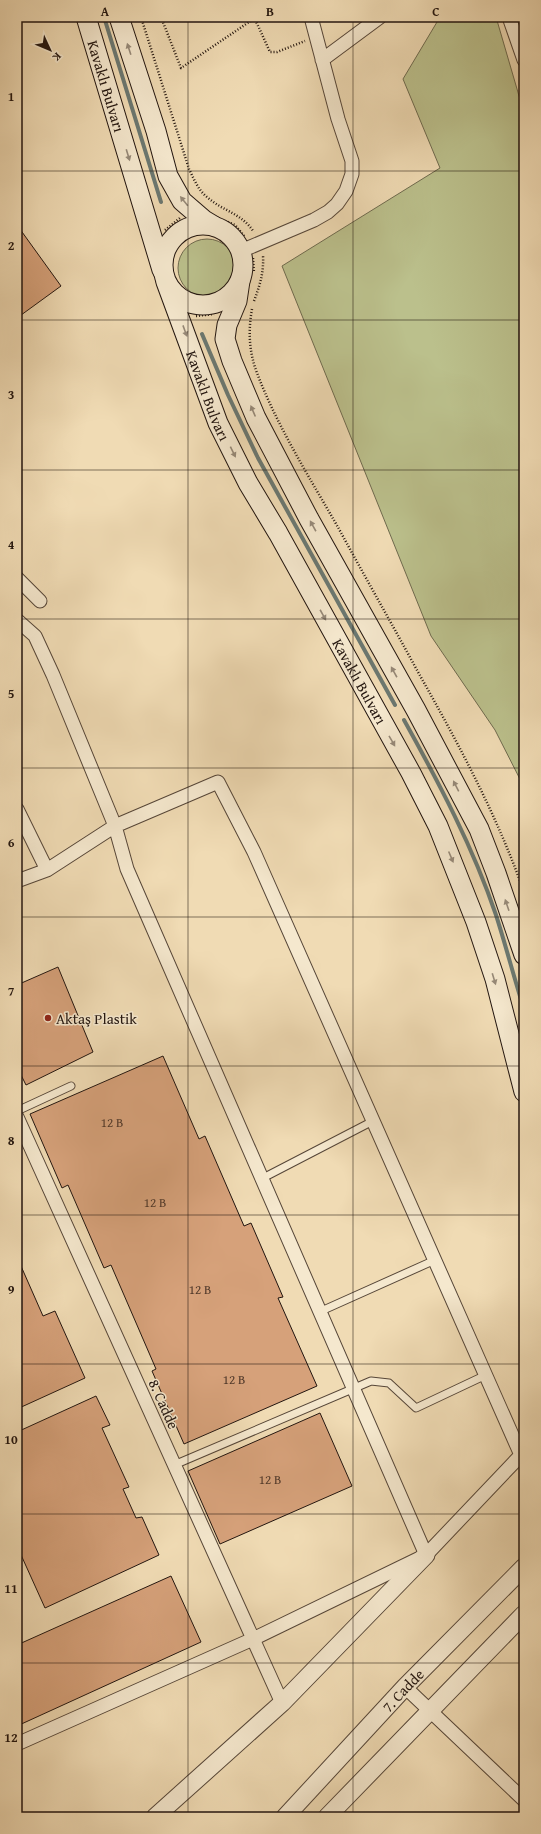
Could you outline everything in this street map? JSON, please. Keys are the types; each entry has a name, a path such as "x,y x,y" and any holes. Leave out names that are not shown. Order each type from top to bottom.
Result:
{"main road":[{"name":"Kavaklı Bulvarı","path":"86,17 164,276 218,423 245,476 411,773 438,826 476,922 495,979 524,1092"},
{"path":"119,17 156,131 168,176 182,201 204,220 219,223 236,241 250,247"},
{"name":"Kavaklı Bulvarı","path":"219,223 200,224 187,227 176,234 168,244 163,256 164,276 173,293 183,301 196,305 209,305 222,301 246,280"},
{"name":"Kavaklı Bulvarı","path":"250,247 244,267 246,280 227,325 225,339 241,383 256,418 309,519 416,710 479,829 496,873 524,955"}],"street":[{"path":"250,247 328,212 337,204 346,191 352,174 352,161 338,119 311,17"},
{"path":"322,60 380,17"},
{"path":"509,17 524,60"},
{"path":"514,33 524,23"},
{"path":"17,578 40,601"},
{"path":"17,620 35,636 59,688 115,826 127,869 426,1555"},
{"path":"17,881 47,870 115,826 218,782 254,852 521,1455 282,1703 155,1817"},
{"path":"17,809 47,870"},
{"name":"8. Cadde","path":"17,1117 282,1703"},
{"path":"17,1744 253,1639 426,1555"},
{"name":"7. Cadde","path":"285,1817 404,1687 524,1567"},
{"path":"327,1817 431,1712 524,1614"},
{"path":"404,1687 524,1800"}],"lane":[{"path":"17,1111 71,1086"},
{"path":"261,1179 373,1121"},
{"path":"319,1312 435,1260"},
{"path":"174,1465 352,1388 372,1381 388,1383 416,1408 486,1375"}],"path":[{"path":"141,17 189,169 197,186 206,197 234,212 247,222 254,266 246,280"},
{"path":"161,17 181,68 255,18 270,52 277,52 316,36"},
{"path":"161,233 184,216"},
{"path":"219,223 235,225 243,233 250,247 263,252 264,269 260,285 252,305 249,325 250,347 257,373 277,416 307,473 467,760 496,821 524,892"},
{"path":"194,316 216,314"}],"green space":[{"path":"440,17 496,17 524,113 524,787 495,730 431,636 282,266 440,168 403,79"},
{"path":"207,239 223,244 231,252 236,268 231,284 223,292 207,297 191,292 183,284 178,268 183,252 191,244"}],"building":[{"path":"17,225 61,286 17,318"},
{"name":"Aktaş Plastik","path":"58,967 93,1052 26,1085 17,1067 17,985"},
{"path":"163,1056 199,1139 205,1136 244,1226 251,1223 283,1297 278,1298 317,1386 184,1444 152,1371 156,1369 111,1265 104,1268 68,1185 62,1188 30,1114"},
{"path":"17,1257 43,1316 55,1311 85,1378 17,1409"},
{"path":"96,1396 110,1425 102,1428 129,1487 123,1489 136,1518 142,1517 159,1555 45,1608 17,1546 17,1432"},
{"path":"320,1413 352,1486 220,1544 188,1471"},
{"path":"171,1576 201,1642 17,1726 17,1645"}],"waterway":[{"path":"104,17 161,202"},
{"path":"202,334 228,395 258,458 395,705"},
{"path":"404,720 430,767 477,865 496,915 524,1009"}],"place":[{"name":"Aktaş Plastik","path":"48,1018"}]}
